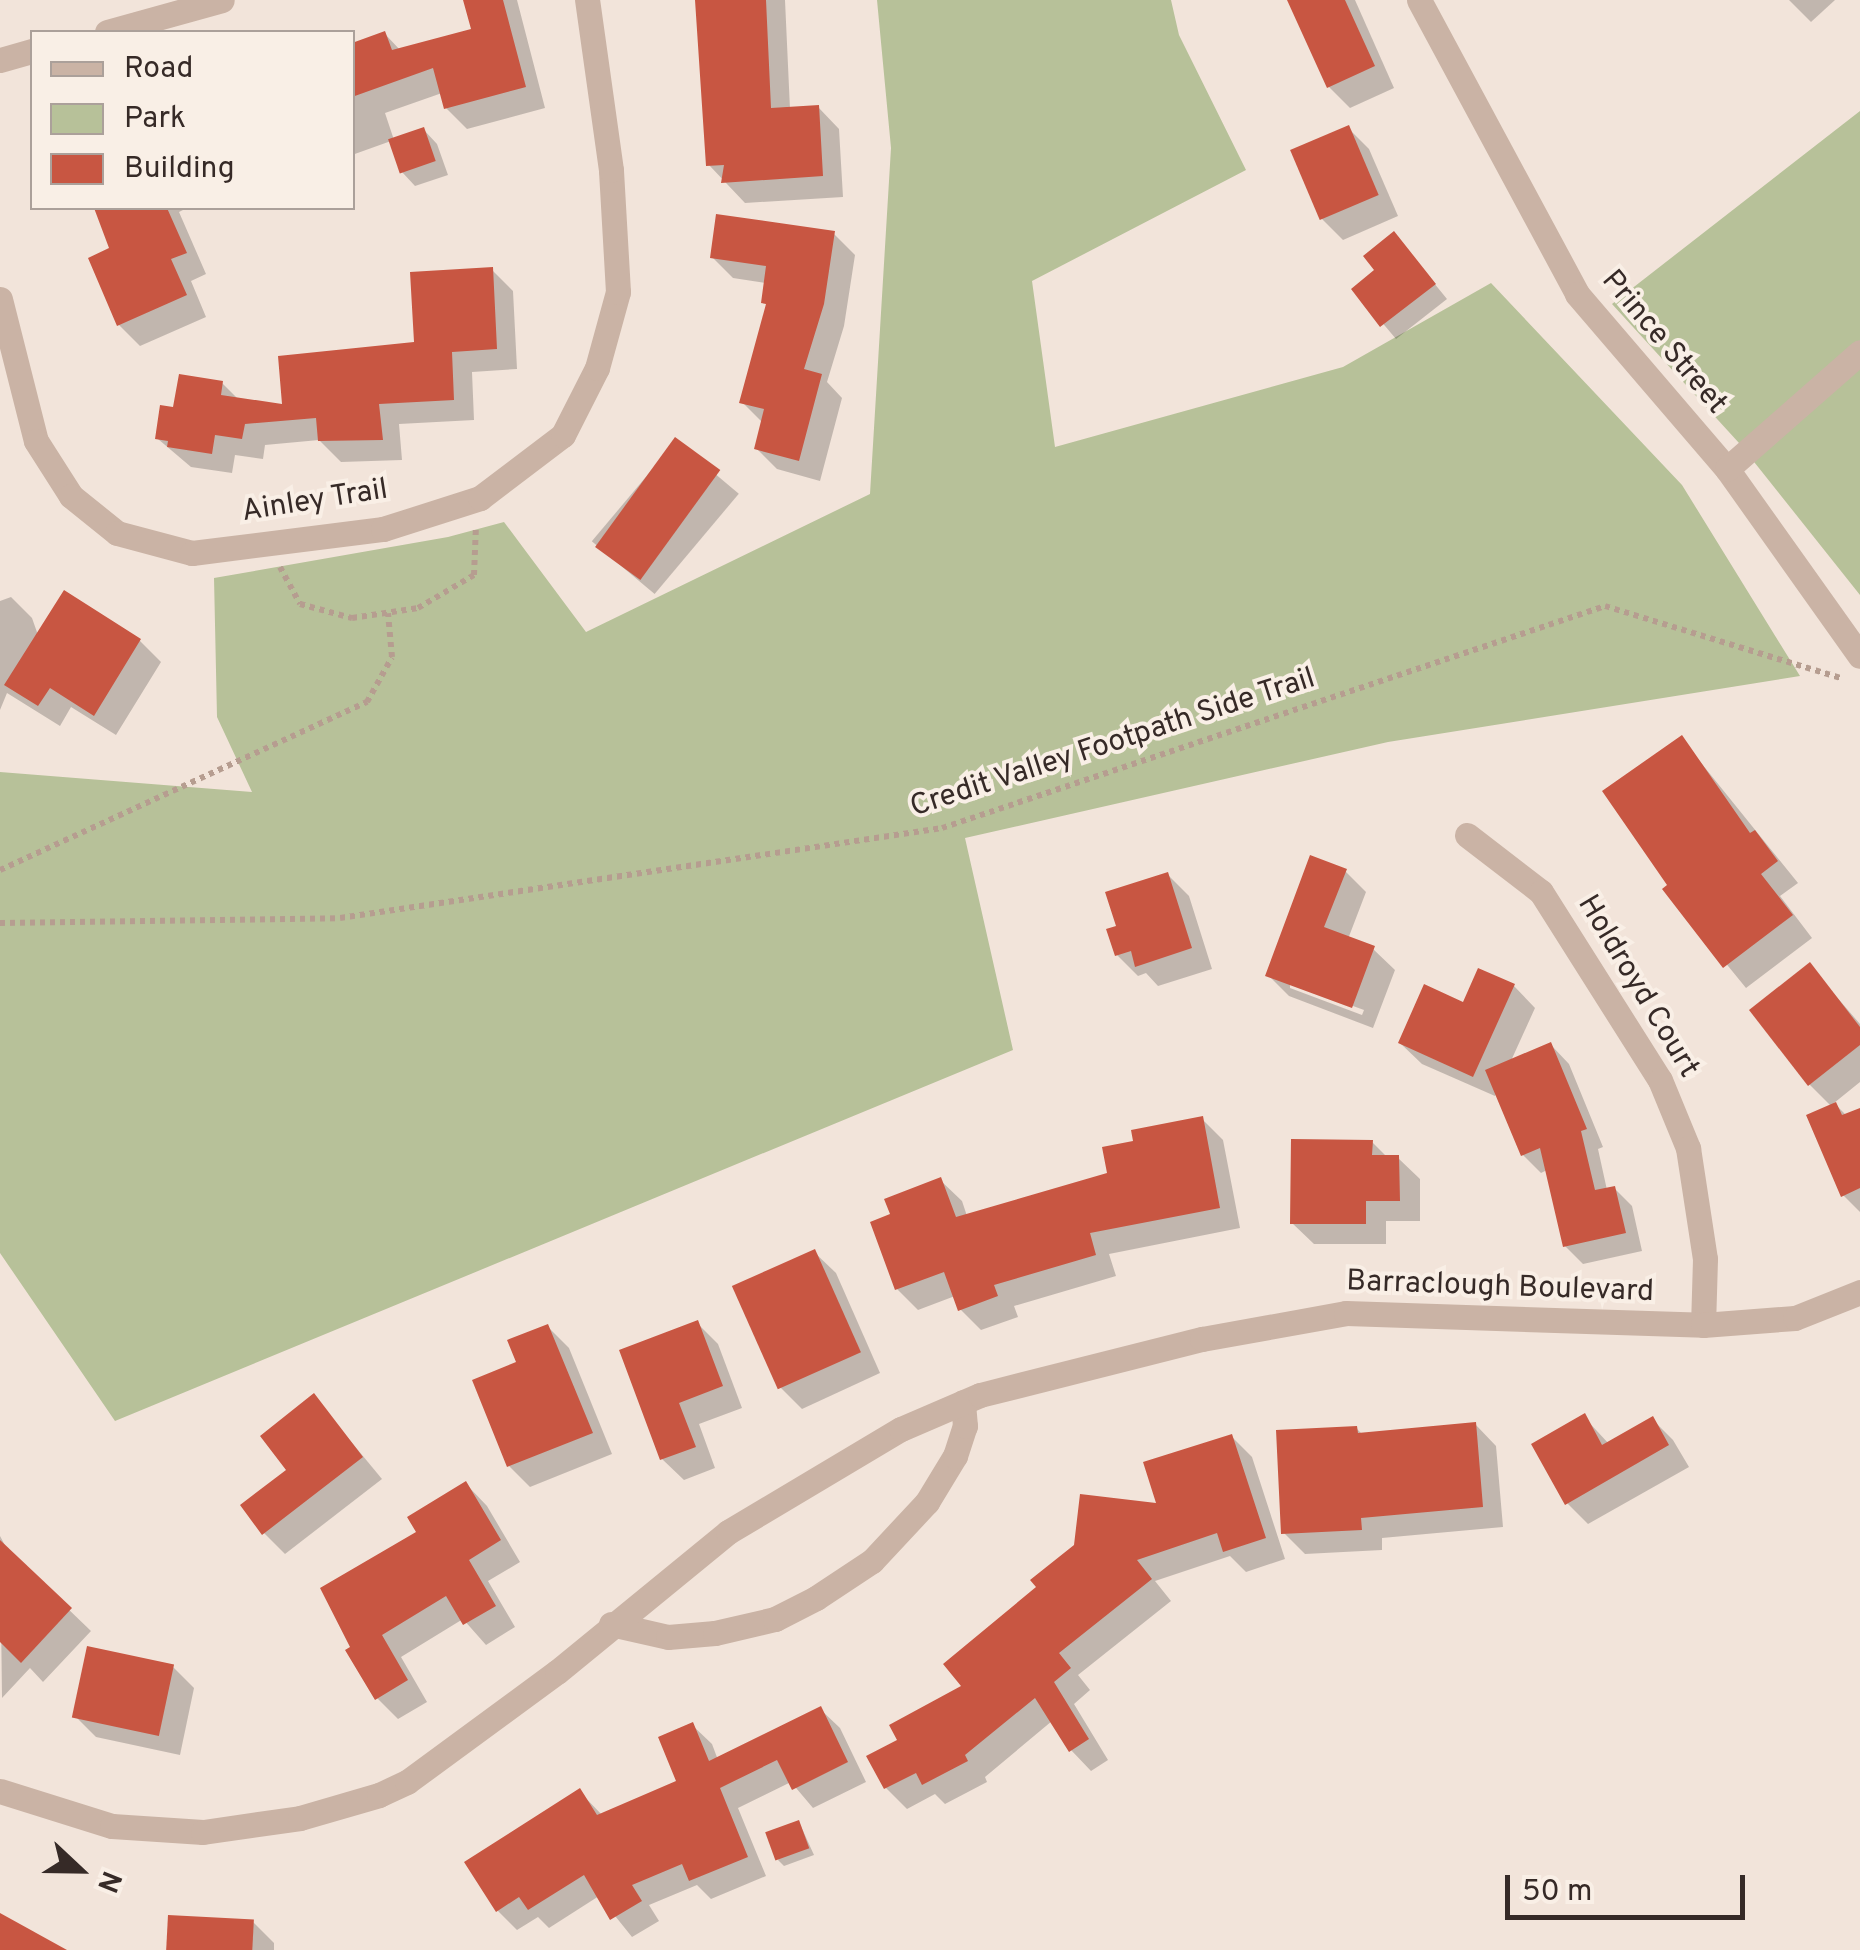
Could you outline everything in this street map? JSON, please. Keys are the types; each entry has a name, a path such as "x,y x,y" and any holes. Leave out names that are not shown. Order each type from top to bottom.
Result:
{"street":[{"path":"114,30 222,0"},
{"name":"Ainley Trail","path":"0,300 36,441 71,496 117,533 192,554 383,529 475,500 563,435 598,368 618,292 611,170 586,0"},
{"name":"Prince Street","path":"1419,0 1577,294 1727,469 1856,640"},
{"path":"0,60 30,52"},
{"path":"1727,469 1860,352"},
{"name":"Holdroyd Court","path":"1467,835 1541,892 1660,1080 1688,1148 1704,1260 1703,1325"},
{"name":"Barraclough Boulevard","path":"0,1792 112,1826 203,1832 300,1818 379,1795 407,1782 556,1672 728,1532 901,1429 963,1402 1202,1339 1346,1313 1703,1325 1795,1318 1860,1292"},
{"path":"611,1624 668,1637 715,1633 775,1618 816,1598 872,1561 927,1502 954,1456 964,1426 963,1402"}],"path":[{"path":"268,544 300,604 352,618 418,608 474,574 475,500"},
{"name":"Credit Valley Footpath Side Trail","path":"0,923 340,918 942,828 1604,606 1842,678"},
{"path":"0,870 367,702 392,657 388,613"}],"green space":[{"path":"877,0 1171,0 1179,35 1246,170 1032,281 1055,447 1343,367 1491,283 1682,485 1800,676 1388,742 965,838 1013,1050 115,1421 0,1253 0,772 252,792 217,717 214,578 448,537 504,522 586,632 870,494 891,148"},
{"path":"1860,111 1860,595 1739,443 1612,304"}],"building":[{"path":"463,0 503,0 526,87 444,109 433,68 355,96 355,42 385,31 392,50 471,29"},
{"path":"695,0 766,0 771,108 819,105 823,176 721,183 724,165 706,166"},
{"path":"1287,0 1345,0 1375,66 1327,88"},
{"path":"1349,125 1379,195 1320,220 1290,150"},
{"path":"424,127 436,161 400,173 388,139"},
{"path":"95,210 168,210 187,253 171,259 187,295 117,326 88,258 109,248"},
{"path":"716,214 835,231 824,304 804,369 822,374 799,461 754,449 764,409 739,403 766,304 761,303 766,266 710,258"},
{"path":"1394,231 1436,284 1380,327 1351,289 1374,270 1363,256"},
{"path":"493,267 497,349 452,352 454,400 379,404 383,440 318,441 316,418 245,424 242,439 215,435 212,454 167,447 168,441 155,439 160,405 173,407 179,374 223,381 221,395 282,404 278,356 414,342 410,272"},
{"path":"675,437 720,470 640,580 595,547"},
{"path":"64,590 141,639 94,716 50,688 38,706 4,685"},
{"path":"1682,735 1750,833 1755,830 1778,861 1761,874 1793,915 1723,968 1662,889 1667,885 1602,791"},
{"path":"1310,855 1347,869 1324,927 1375,946 1352,1008 1265,976"},
{"path":"1168,872 1192,948 1135,967 1131,951 1115,956 1106,929 1116,926 1105,892"},
{"path":"1810,962 1860,1027 1860,1045 1808,1086 1749,1010"},
{"path":"1478,968 1515,984 1473,1077 1398,1043 1424,984 1463,1002"},
{"path":"1551,1042 1587,1129 1581,1131 1595,1190 1615,1186 1626,1233 1563,1247 1540,1148 1521,1156 1485,1070"},
{"path":"1836,1102 1842,1115 1860,1108 1860,1188 1841,1197 1806,1115"},
{"path":"1203,1116 1220,1208 1090,1233 1096,1255 994,1285 998,1296 958,1311 944,1272 895,1290 870,1222 890,1214 884,1199 941,1177 956,1217 1107,1173 1102,1147 1133,1141 1131,1130"},
{"path":"1291,1139 1373,1140 1372,1155 1399,1155 1400,1201 1366,1201 1366,1224 1290,1224"},
{"path":"815,1249 861,1352 778,1389 732,1286"},
{"path":"698,1320 723,1386 679,1403 696,1447 660,1460 619,1350"},
{"path":"548,1324 593,1433 507,1467 472,1380 516,1362 507,1340"},
{"path":"314,1393 363,1457 262,1535 240,1505 286,1470 260,1436"},
{"path":"1585,1413 1602,1445 1653,1416 1669,1445 1565,1505 1531,1444"},
{"path":"1476,1422 1483,1507 1361,1518 1362,1530 1281,1534 1276,1430 1357,1426 1358,1433"},
{"path":"1232,1434 1266,1538 1223,1552 1217,1533 1137,1560 1152,1579 1059,1653 1071,1668 1054,1682 1089,1739 1069,1752 1035,1698 965,1755 968,1761 922,1785 916,1773 884,1789 866,1756 897,1740 889,1725 961,1686 943,1664 1036,1587 1030,1580 1074,1545 1080,1494 1156,1503 1143,1462"},
{"path":"466,1481 501,1540 469,1560 496,1606 463,1625 446,1596 382,1635 408,1680 375,1700 345,1650 350,1647 320,1588 416,1532 407,1517"},
{"path":"0,1540 72,1608 21,1663 0,1642"},
{"path":"87,1646 174,1665 159,1736 72,1717"},
{"path":"821,1706 848,1762 792,1790 777,1760 720,1788 748,1857 689,1881 682,1864 632,1885 642,1901 610,1920 584,1875 528,1910 519,1897 496,1912 464,1862 580,1788 597,1815 676,1781 658,1737 693,1722 709,1761"},
{"path":"799,1820 809,1848 775,1861 765,1832"},
{"path":"0,1913 67,1950 0,1950"},
{"path":"168,1915 254,1920 252,1950 166,1950"}]}
